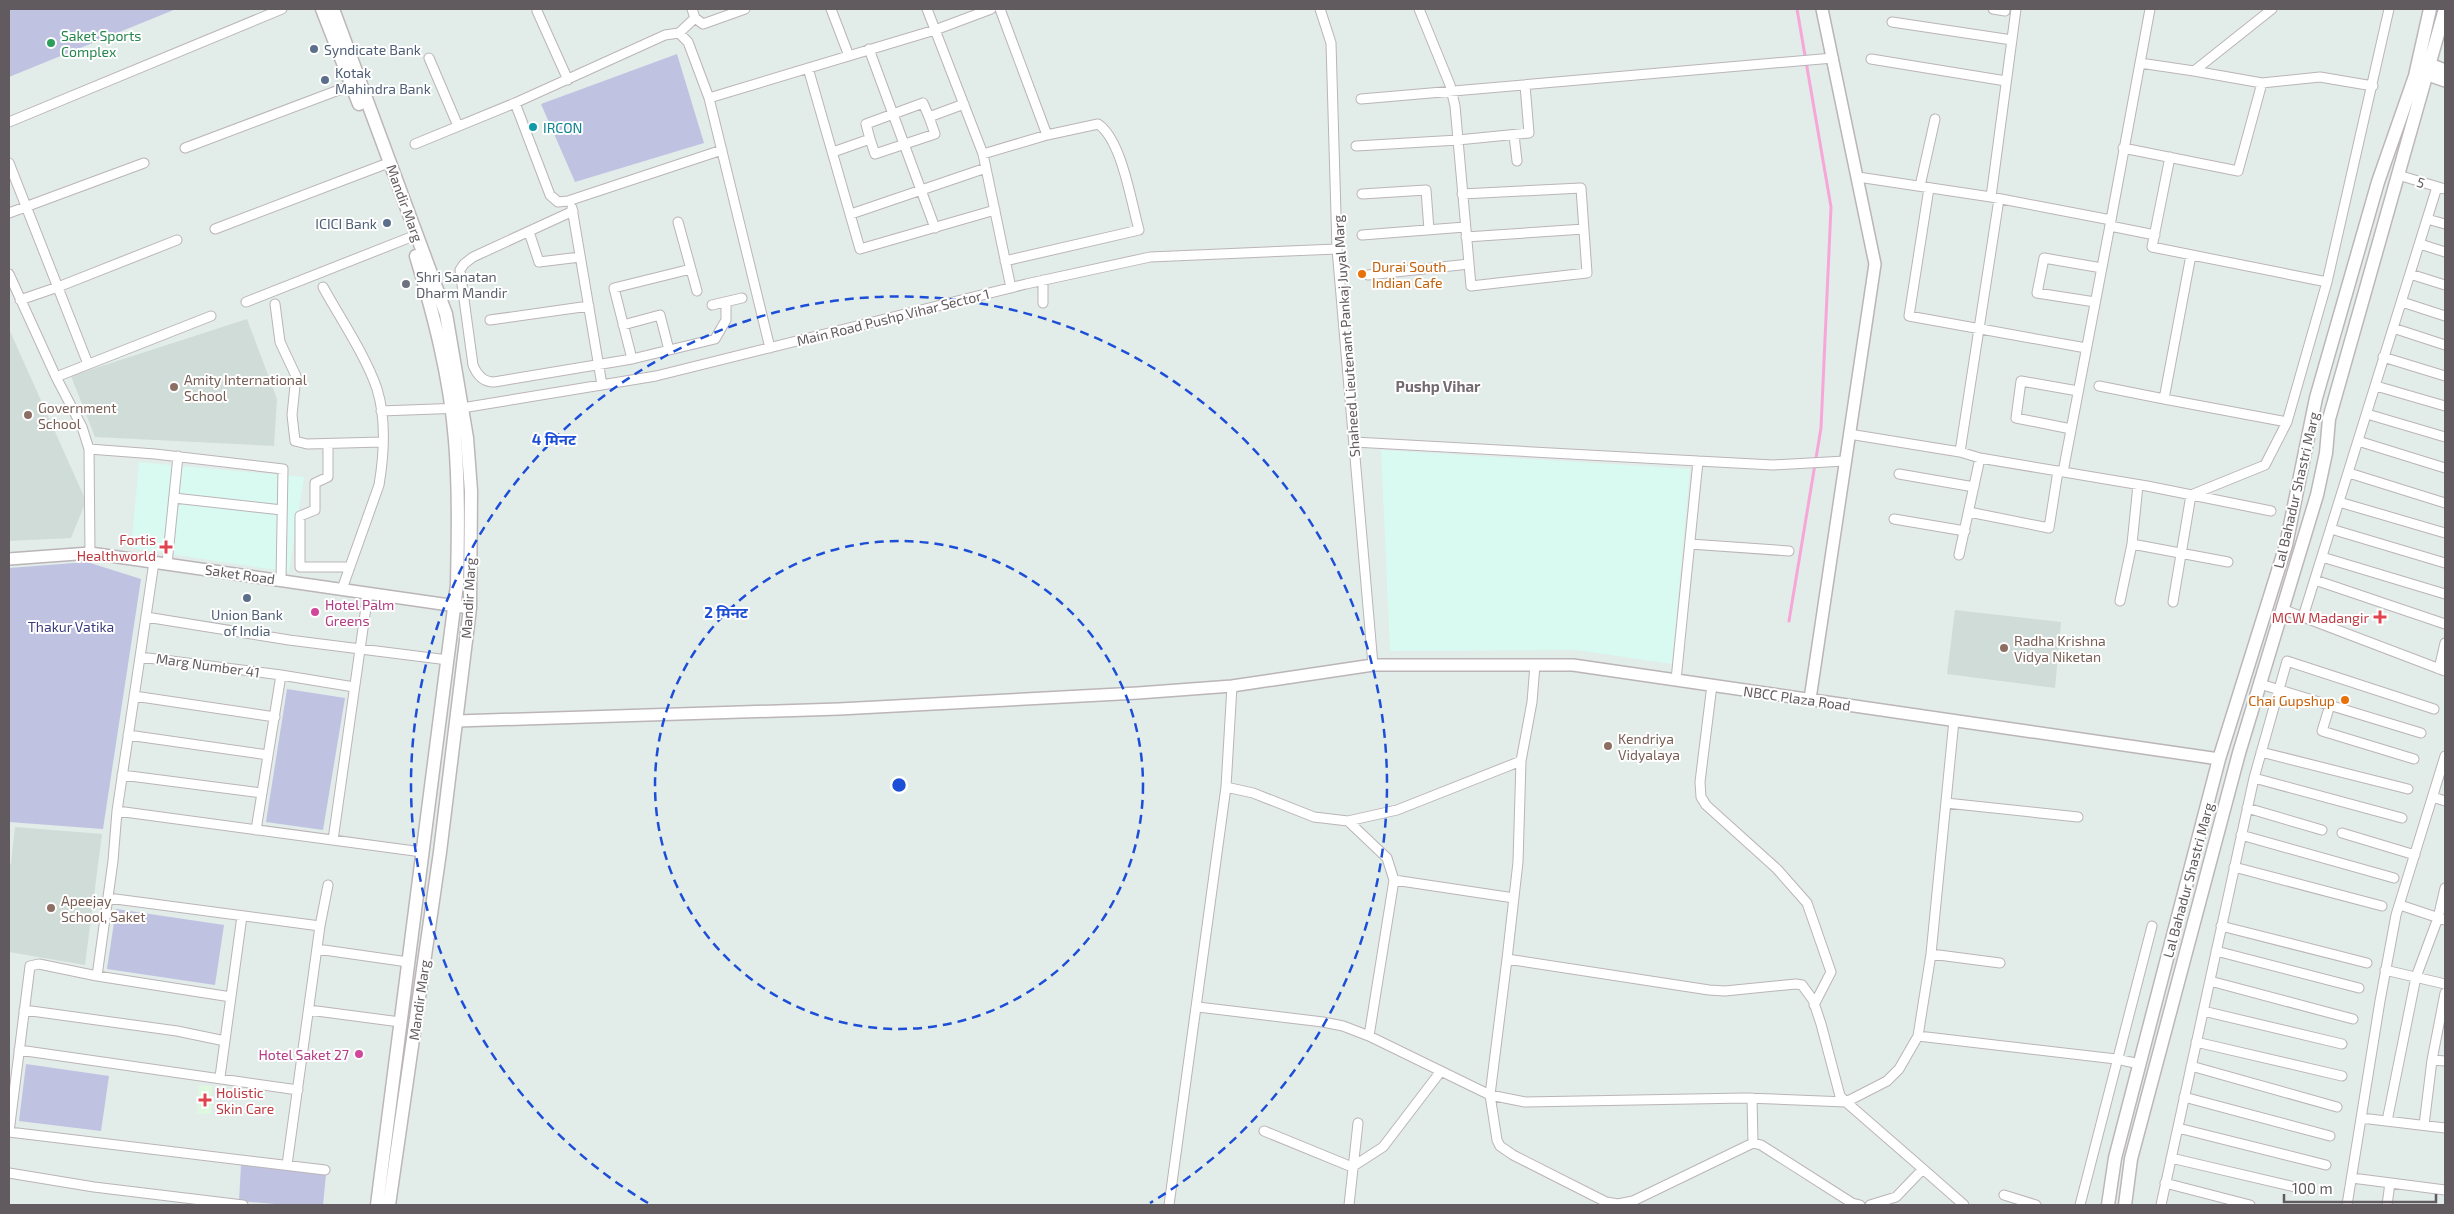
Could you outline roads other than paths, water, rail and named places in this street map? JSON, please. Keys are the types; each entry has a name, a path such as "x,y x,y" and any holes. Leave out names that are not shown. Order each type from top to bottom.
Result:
{"main road":[{"name":"Mandir Marg","path":"322,9 411,237 434,316 457,408 458,492 455,606 377,1205"},
{"name":"Mandir Marg","path":"333,9 446,314 457,408 472,491 470,608 457,720 389,1205"},
{"name":"Lal Bahadur Shastri Marg","path":"2108,1205 2115,1158 2219,759 2286,546 2316,398 2371,207 2415,76 2430,9"},
{"name":"Lal Bahadur Shastri Marg","path":"2125,1205 2130,1159 2238,753 2317,495 2326,454 2329,419 2445,9"},
{"path":"2371,207 2387,212"}],"street":[{"path":"9,122 282,9"},
{"path":"692,9 695,18 703,24 745,9"},
{"path":"831,9 849,56"},
{"path":"927,9 984,154 1011,288"},
{"path":"709,98 934,30 991,9"},
{"path":"1000,9 1047,135"},
{"name":"Shaheed Lieutenant Pankaj Juyal Marg","path":"1320,9 1331,43 1338,249 1373,664"},
{"path":"1419,9 1452,91 1458,140 1462,194 1471,286 1588,273 1581,188 1462,194"},
{"path":"1810,699 1875,264 1822,9"},
{"path":"1993,9 2005,11 2005,9"},
{"path":"1960,452 1979,330 1995,198 2006,81 2016,9"},
{"path":"1968,512 2049,528 2071,429 2150,9"},
{"path":"2194,71 2272,9"},
{"path":"2191,495 2265,465 2287,422 2327,282 2389,9"},
{"path":"537,11 568,80"},
{"path":"415,144 568,80 665,35 679,33 695,18"},
{"path":"1892,22 2012,40"},
{"path":"679,33 688,42 709,98 770,348"},
{"path":"869,49 935,228"},
{"path":"429,58 458,126"},
{"path":"1362,99 1833,58"},
{"path":"1870,60 2006,81"},
{"path":"2140,63 2262,83 2320,77 2373,86"},
{"path":"808,68 860,249 995,210"},
{"path":"2429,70 2445,70"},
{"path":"2429,70 2445,81"},
{"path":"2123,148 2238,171 2262,83"},
{"path":"185,148 352,85"},
{"path":"1356,146 1458,140 1529,133 1525,85"},
{"path":"515,103 550,195 558,202 571,200 722,150"},
{"path":"923,103 935,134 876,154 866,124 894,114 923,103"},
{"path":"929,117 964,104"},
{"path":"1935,119 1909,316 2086,348"},
{"path":"984,154 1047,135 1098,124 1106,130 1116,148 1139,230 1005,261"},
{"path":"1514,134 1517,161"},
{"path":"833,152 870,139"},
{"path":"2170,157 2152,247 2327,282"},
{"path":"9,163 88,364"},
{"path":"9,213 144,163"},
{"path":"214,229 383,165"},
{"path":"851,214 986,168"},
{"name":"5","path":"2398,175 2441,188"},
{"path":"1858,177 1995,198 2155,234"},
{"path":"2303,617 2376,386 2383,357 2428,219 2441,188"},
{"path":"1362,194 1426,190 1429,230"},
{"path":"571,200 602,385"},
{"path":"573,212 473,257 460,270 473,365 477,374 483,379 494,382 599,365 715,339 726,320 726,302"},
{"path":"2428,219 2445,224"},
{"path":"678,222 697,291"},
{"path":"1362,235 1465,227"},
{"path":"1466,237 1584,229"},
{"path":"529,232 539,262 580,257"},
{"path":"246,302 411,237"},
{"path":"20,300 177,240"},
{"path":"2420,244 2445,252"},
{"name":"Main Road Pushp Vihar Sector 1","path":"381,412 457,408 656,376 1042,280 1150,257 1338,249"},
{"path":"2164,398 2191,255"},
{"path":"2095,302 2037,293 2044,258 2102,268"},
{"path":"1368,275 1469,264"},
{"path":"632,359 614,288 691,269"},
{"path":"2410,274 2445,285"},
{"path":"9,275 56,377 82,427 88,449 90,553"},
{"path":"1042,280 1042,303"},
{"path":"323,287 352,338 376,387 381,412 382,467 379,485 342,588"},
{"path":"712,305 742,298"},
{"path":"2402,302 2445,316"},
{"path":"275,304 280,342 296,376 292,415 293,436 299,444 382,442"},
{"path":"490,320 589,306"},
{"path":"623,325 660,315 669,350"},
{"path":"56,377 211,316"},
{"path":"2393,328 2445,345"},
{"path":"2383,357 2445,376"},
{"path":"2071,429 2016,418 2021,380 2078,390"},
{"path":"2099,386 2287,422"},
{"path":"2376,386 2445,406"},
{"path":"2367,414 2445,437"},
{"path":"1849,434 1960,452 1980,458 2138,485 2271,511"},
{"path":"2358,440 2445,468"},
{"path":"1354,442 1773,465 1845,461"},
{"path":"328,444 328,477 315,483 315,510 300,516 300,567 349,567"},
{"path":"88,449 178,456 283,469 281,580"},
{"path":"167,564 178,456"},
{"path":"1960,555 1980,458"},
{"path":"1676,680 1698,461"},
{"path":"2348,472 2445,503"},
{"path":"1899,474 1974,487"},
{"path":"2120,602 2132,544 2138,485"},
{"path":"2173,602 2191,495"},
{"path":"174,498 282,510"},
{"path":"2339,502 2445,533"},
{"path":"1894,519 1964,531"},
{"path":"2331,529 2445,563"},
{"path":"1690,544 1789,551"},
{"path":"2132,544 2228,562"},
{"name":"Saket Road","path":"9,559 90,553 470,608"},
{"path":"2322,557 2445,594"},
{"name":"Marg Number 41","path":"154,562 140,656 354,687"},
{"path":"302,584 303,567"},
{"path":"2314,580 2445,624"},
{"path":"333,840 368,593"},
{"path":"2282,609 2442,670 2445,643"},
{"path":"146,617 289,640 448,660"},
{"path":"97,976 108,898 117,811 140,656"},
{"path":"2161,1205 2247,808 2287,661 2434,709"},
{"name":"NBCC Plaza Road","path":"457,720 839,709 1232,686 1373,664 1535,665 1573,666 1676,680 2219,759"},
{"path":"1535,665 1532,702 1521,760 1518,862 1490,1095 1497,1140 1500,1146 1513,1156 1606,1202 1618,1204 1632,1201 1753,1143 1761,1145 1852,1203 1860,1205"},
{"path":"256,830 281,675"},
{"path":"2260,684 2421,734"},
{"path":"1169,1205 1198,1007 1226,787 1232,686"},
{"path":"1712,686 1700,782 1701,797 1706,805 1729,828 1776,869 1807,904 1831,972 1814,1005"},
{"path":"134,696 274,716"},
{"path":"2330,705 2322,731 2414,758"},
{"path":"1198,1007 1323,1022 1369,1036 1490,1095 1525,1102 1752,1098 1846,1102 1868,1093 1887,1082 1899,1069 1918,1036 1931,954 1954,720"},
{"path":"128,735 268,755"},
{"path":"2261,752 2408,789"},
{"path":"2347,1205 2385,970 2400,905 2445,756"},
{"path":"1226,787 1253,793 1314,817 1348,821 1398,810 1521,760"},
{"path":"122,774 262,793"},
{"path":"2254,778 2402,818"},
{"path":"2432,797 2445,801"},
{"path":"1946,803 2078,818"},
{"path":"2247,808 2322,830"},
{"path":"117,811 422,852"},
{"path":"1348,821 1387,858 1394,880 1369,1036"},
{"path":"2342,833 2415,855"},
{"path":"2241,835 2394,878"},
{"path":"2234,867 2382,906"},
{"path":"1394,880 1514,898"},
{"path":"287,1165 320,926 328,885"},
{"path":"2388,1120 2416,977 2442,919 2445,888"},
{"path":"108,898 320,926"},
{"path":"2400,905 2442,919"},
{"path":"220,1077 242,916"},
{"path":"2080,1205 2116,1058 2152,926"},
{"path":"2221,926 2367,963"},
{"path":"317,950 408,962"},
{"path":"2216,951 2359,988"},
{"path":"1931,954 2000,963"},
{"path":"1507,959 1709,990 1725,991 1802,985 1814,1005 1840,1096 1964,1205"},
{"path":"231,997 97,976 39,964 30,966 9,1132 326,1170"},
{"path":"2385,970 2445,984"},
{"path":"2210,981 2353,1018"},
{"path":"2424,1125 2432,1060 2445,993"},
{"path":"24,1010 177,1031 225,1041"},
{"path":"309,1010 400,1022"},
{"path":"2203,1011 2342,1044"},
{"path":"1918,1036 2116,1058 2140,1064"},
{"path":"2196,1042 2342,1076"},
{"path":"19,1050 220,1077 298,1090"},
{"path":"2432,1060 2445,1061"},
{"path":"2191,1066 2337,1107"},
{"path":"1352,1167 1383,1147 1441,1071"},
{"path":"2184,1097 2330,1136"},
{"path":"1752,1098 1753,1143"},
{"path":"2361,1118 2445,1128"},
{"path":"1349,1205 1358,1123"},
{"path":"2178,1128 2326,1165"},
{"path":"1264,1131 1352,1167"},
{"path":"2171,1158 2308,1190"},
{"path":"1870,1205 1896,1197 1923,1168"},
{"path":"9,1173 94,1187 243,1205"},
{"path":"2352,1178 2445,1190"},
{"path":"2165,1183 2250,1205"},
{"path":"2387,1205 2390,1183"},
{"path":"2004,1195 2036,1205"}],"waterway":[{"path":"1789,621 1821,428 1831,207 1797,9"}],"place":[{"name":"Saket Sports Complex","path":"51,43"},
{"name":"Syndicate Bank","path":"314,49"},
{"name":"Kotak Mahindra Bank","path":"325,80"},
{"name":"IRCON","path":"533,127"},
{"name":"ICICI Bank","path":"387,223"},
{"name":"Durai South Indian Cafe","path":"1362,274"},
{"name":"Shri Sanatan Dharm Mandir","path":"406,284"},
{"name":"Amity International School","path":"174,387"},
{"name":"Government School","path":"28,415"},
{"name":"Fortis Healthworld","path":"166,547"},
{"name":"Union Bank of India","path":"247,598"},
{"name":"Hotel Palm Greens","path":"315,612"},
{"name":"MCW Madangir","path":"2380,617"},
{"name":"Radha Krishna Vidya Niketan","path":"2004,648"},
{"name":"Chai Gupshup","path":"2345,700"},
{"name":"Kendriya Vidyalaya","path":"1608,746"},
{"name":"Apeejay School, Saket","path":"51,908"},
{"name":"Hotel Saket 27","path":"359,1054"},
{"name":"Holistic Skin Care","path":"205,1100"}],"district":[{"name":"Pushp Vihar","path":"1438,386"}],"park label":[{"name":"Thakur Vatika","path":"71,626"}]}
